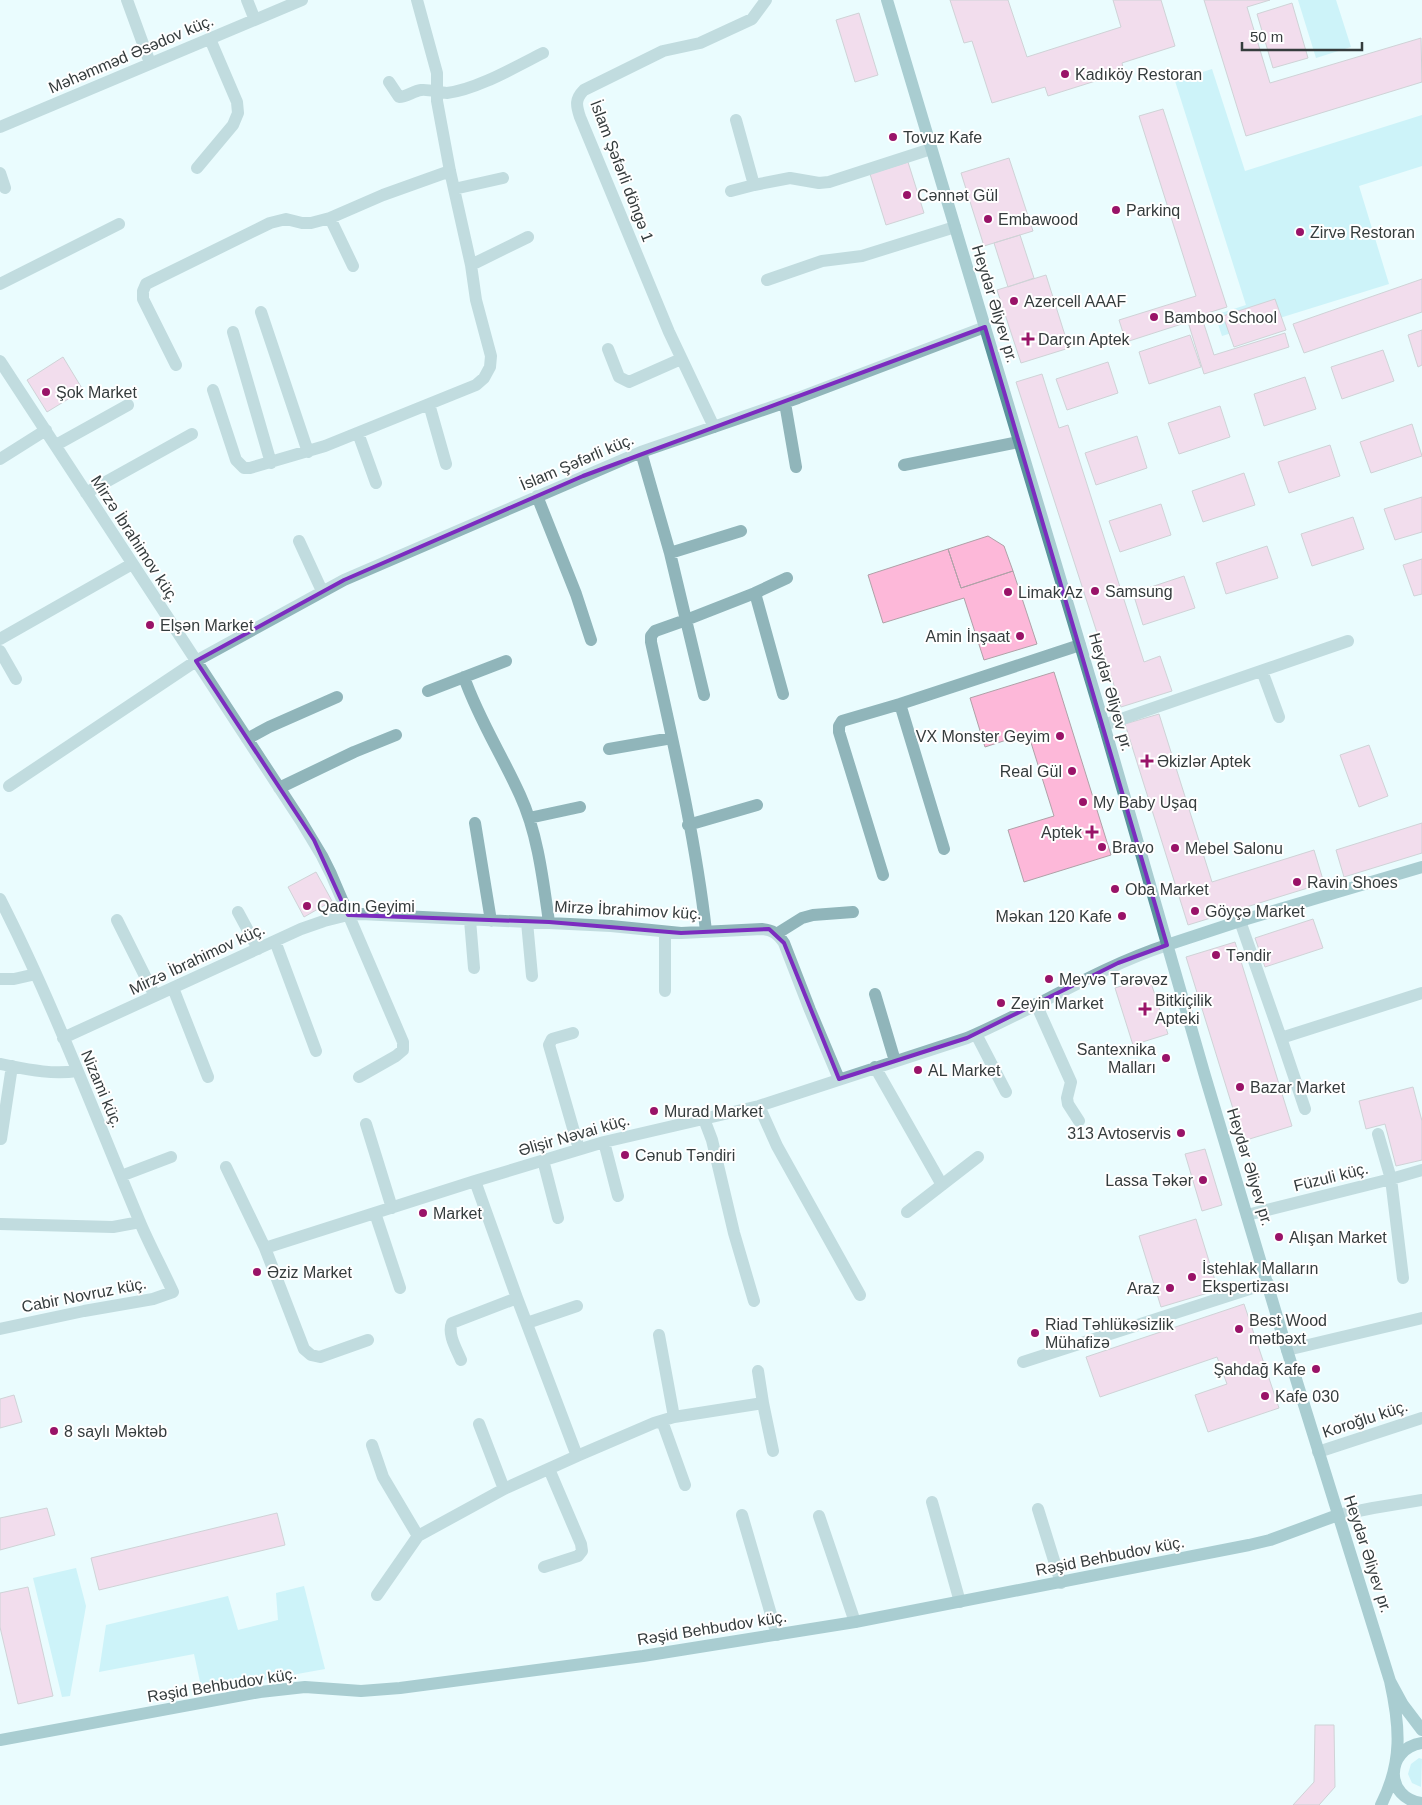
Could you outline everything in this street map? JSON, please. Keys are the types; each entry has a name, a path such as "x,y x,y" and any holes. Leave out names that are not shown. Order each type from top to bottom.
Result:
{"main road":[{"name":"Heydər Əliyev pr.","path":"887,0 1104,725 1287,1350 1390,1681"},
{"path":"1167,945 1240,921 1422,867"},
{"name":"Rəşid Behbudov küç.","path":"0,1740 260,1692 306,1688 361,1691 400,1688 643,1656 855,1622 1249,1545 1270,1540 1338,1516"},
{"path":"1390,1681 1402,1705 1422,1730"},
{"path":"1390,1681 1398,1725 1398,1744 1394,1767 1395,1781 1401,1792 1411,1800 1422,1804"},
{"path":"1381,1805 1396,1761 1404,1750 1422,1744"}],"street":[{"path":"127,0 150,63"},
{"path":"247,0 255,20"},
{"name":"Məhəmməd Əsədov küç.","path":"0,127 302,0"},
{"path":"213,390 239,465 244,468 250,468 308,452 476,385 484,378 490,367 491,356 476,300 472,265 438,112 437,73 417,0"},
{"name":"İslam Şəfərli döngə 1","path":"714,427 681,359 584,126 576,106 576,100 584,90 663,51 700,43 752,19 766,0"},
{"path":"197,168 233,125 238,113 237,102 210,39"},
{"path":"389,82 399,97 423,90 446,93 458,91 543,53"},
{"path":"736,120 754,185"},
{"path":"730,191 790,178 819,183 829,182 931,149"},
{"path":"176,365 143,299 143,291 146,284 270,223 286,219 311,223 330,218 382,195 450,171"},
{"path":"0,173 5,188"},
{"path":"454,190 503,178"},
{"path":"330,218 353,266"},
{"path":"0,284 119,224"},
{"path":"767,280 822,261 862,256 955,227"},
{"path":"472,265 528,237"},
{"path":"260,312 308,452"},
{"name":"İslam Şəfərli küç.","path":"9,786 196,661 322,591 363,571 641,452 784,403 985,327"},
{"path":"233,332 271,463"},
{"path":"608,349 619,377 629,382 681,359"},
{"name":"Mirzə İbrahimov küç.","path":"0,361 322,856 348,915"},
{"path":"784,403 796,467"},
{"path":"429,404 446,464"},
{"path":"56,445 128,405"},
{"path":"0,459 46,430"},
{"path":"358,433 376,483"},
{"path":"86,493 192,434"},
{"path":"904,465 1019,442"},
{"path":"641,452 670,553 704,695"},
{"path":"536,496 576,594 591,640"},
{"path":"670,553 741,531"},
{"path":"299,541 322,591"},
{"path":"0,639 132,564"},
{"path":"706,932 700,884 672,738 650,642 651,636 655,632 755,593 787,578"},
{"path":"755,593 783,694"},
{"path":"1104,725 1348,641"},
{"path":"883,875 839,732 839,726 842,721 1080,645"},
{"path":"0,651 16,679"},
{"path":"428,691 506,661"},
{"path":"1262,670 1279,717"},
{"path":"464,677 471,699 520,796 529,818 549,922"},
{"path":"247,739 269,727 337,697"},
{"path":"900,704 944,849"},
{"path":"279,788 354,752 396,735"},
{"path":"610,749 672,738"},
{"path":"688,824 757,805"},
{"path":"529,818 580,807"},
{"path":"475,823 491,921"},
{"name":"Nizami küç.","path":"0,899 36,974 140,1222 174,1292"},
{"path":"238,912 258,949"},
{"path":"839,1078 784,943 778,934 802,918 813,915 853,912"},
{"path":"348,915 403,1042 403,1050 396,1056 360,1077"},
{"name":"Mirzə İbrahimov küç.","path":"63,1038 308,926 348,915 549,922 665,932 768,929 778,934"},
{"path":"117,920 155,996"},
{"path":"470,920 474,968"},
{"path":"1240,921 1305,1109"},
{"path":"527,922 532,976"},
{"path":"665,932 665,991"},
{"path":"275,941 316,1051"},
{"name":"Əlişir Nəvai küç.","path":"265,1248 579,1149 759,1106 976,1034 1118,963 1167,945"},
{"path":"0,979 14,979 36,974"},
{"path":"173,988 208,1077"},
{"path":"1281,1038 1422,993"},
{"path":"875,994 895,1061"},
{"path":"1036,1004 1071,1082 1068,1104 1079,1121"},
{"path":"573,1033 552,1039 549,1044 579,1149"},
{"path":"976,1034 1006,1092"},
{"path":"1,1139 6,1065 47,1072 63,1073 77,1071"},
{"path":"875,1067 942,1185"},
{"path":"759,1106 777,1146 860,1295"},
{"path":"704,1119 712,1140 734,1233 754,1300"},
{"path":"366,1124 392,1208"},
{"path":"1378,1134 1391,1179 1402,1278"},
{"path":"604,1142 618,1196"},
{"path":"121,1176 171,1157"},
{"path":"906,1212 978,1157"},
{"path":"543,1160 558,1218"},
{"path":"226,1167 265,1248 304,1349 320,1357 368,1340"},
{"name":"Füzuli küç.","path":"1248,1215 1422,1170"},
{"path":"475,1181 577,1456"},
{"path":"376,1213 400,1288"},
{"path":"0,1224 113,1226 140,1222"},
{"path":"1023,1362 1268,1283"},
{"name":"Cabir Novruz küç.","path":"0,1329 84,1311 153,1299 174,1292"},
{"path":"461,1360 451,1334 450,1328 452,1323 517,1298"},
{"path":"527,1323 577,1306"},
{"path":"1287,1350 1422,1318"},
{"path":"659,1335 668,1419 685,1485"},
{"path":"758,1370 773,1452"},
{"path":"377,1595 418,1536 504,1489 548,1468 668,1419 763,1403"},
{"name":"Koroğlu küç.","path":"1318,1452 1422,1418"},
{"path":"479,1424 504,1489"},
{"path":"372,1445 383,1477 418,1536"},
{"path":"544,1567 578,1556 582,1551 581,1544 548,1468"},
{"name":"Rəşid Behbudov küç.","path":"1338,1516 1422,1500"},
{"path":"932,1502 960,1602"},
{"path":"1038,1510 1061,1582"},
{"path":"742,1515 777,1634"},
{"path":"820,1516 855,1622"}],"highlighted area":[{"path":"985,327 1167,945 1118,963 967,1038 839,1079 784,943 769,929 681,933 549,922 348,915 314,840 196,661 344,580 583,476"}],"shaded area":[{"path":"1298,0 1336,0 1351,47 1316,58"},
{"path":"1212,69 1245,171 1422,115 1422,166 1359,186 1389,284 1222,336 1215,315 1246,305 1175,81"},
{"path":"76,1568 86,1606 70,1696 62,1697 33,1578"},
{"path":"304,1586 325,1669 202,1691 194,1654 99,1672 106,1625 228,1596 238,1630 278,1620 276,1593"},
{"path":"1419,1758 1422,1759 1421,1787 1412,1783 1408,1774 1411,1764"}],"building":[{"path":"950,0 1008,0 1027,57 1121,27 1113,0 1161,0 1175,46 1122,63 1124,72 1048,96 1045,87 992,103 972,41 964,43"},
{"path":"1204,0 1270,0 1247,7 1270,83 1421,38 1422,82 1246,136"},
{"path":"1292,3 1308,58 1273,68 1257,14"},
{"path":"859,13 878,75 855,82 836,20"},
{"path":"1163,109 1227,307 1201,315 1214,355 1285,333 1289,347 1204,374 1188,322 1126,342 1119,320 1196,296 1139,116"},
{"path":"1009,158 1033,231 984,246 961,173"},
{"path":"908,162 924,213 886,225 870,174"},
{"path":"1020,235 1034,278 1008,287 994,243"},
{"path":"1046,275 1069,348 1021,363 997,290"},
{"path":"1422,279 1422,312 1304,353 1293,324"},
{"path":"1275,299 1286,330 1234,347 1223,316"},
{"path":"1422,330 1422,365 1418,367 1408,335"},
{"path":"1190,335 1201,367 1149,384 1139,352"},
{"path":"1383,350 1394,381 1342,399 1331,367"},
{"path":"63,357 83,390 47,412 27,380"},
{"path":"1108,362 1118,393 1067,410 1056,379"},
{"path":"1042,374 1059,428 1068,425 1144,662 1160,656 1172,691 1121,707 1016,382"},
{"path":"1305,377 1316,409 1264,426 1254,394"},
{"path":"1220,406 1230,437 1179,454 1168,423"},
{"path":"1412,424 1422,456 1371,473 1360,442"},
{"path":"1137,436 1147,468 1096,485 1085,453"},
{"path":"1330,445 1340,476 1289,493 1278,462"},
{"path":"1244,473 1255,505 1203,522 1192,491"},
{"path":"1422,497 1422,532 1395,540 1384,509"},
{"path":"1161,504 1171,535 1120,552 1109,521"},
{"path":"1353,517 1364,549 1312,566 1301,534"},
{"path":"988,536 1004,546 1013,571 961,588 948,549"},
{"path":"1267,546 1278,578 1226,594 1216,563"},
{"path":"948,549 961,588 1013,571 1037,644 984,660 964,598 883,623 868,575"},
{"path":"1422,559 1422,594 1414,596 1403,565"},
{"path":"1184,576 1195,608 1143,625 1133,593"},
{"path":"1054,672 1111,855 1024,882 1008,830 1054,816 1028,733 985,747 970,698"},
{"path":"1159,714 1212,882 1314,850 1324,883 1188,925 1125,724"},
{"path":"1369,745 1388,796 1359,807 1340,755"},
{"path":"1422,823 1422,853 1344,877 1336,850"},
{"path":"316,872 332,901 304,917 288,887"},
{"path":"1313,919 1323,948 1265,967 1255,938"},
{"path":"1235,942 1292,1126 1243,1141 1186,957"},
{"path":"1149,977 1168,1034 1133,1045 1115,988"},
{"path":"1413,1087 1422,1121 1422,1160 1396,1166 1385,1124 1366,1129 1359,1101"},
{"path":"1205,1149 1222,1205 1202,1211 1185,1154"},
{"path":"1196,1219 1218,1290 1161,1307 1139,1236"},
{"path":"1244,1304 1279,1408 1208,1432 1195,1395 1227,1384 1217,1357 1100,1397 1086,1357"},
{"path":"14,1395 22,1422 0,1428 0,1399"},
{"path":"47,1508 55,1535 0,1550 0,1518"},
{"path":"277,1513 285,1545 99,1590 91,1558"},
{"path":"28,1587 53,1696 18,1704 0,1627 0,1593"},
{"path":"1315,1725 1334,1725 1335,1787 1319,1805 1293,1805 1314,1782"}],"place":[{"name":"Kadıköy Restoran","path":"1065,74"},
{"name":"Tovuz Kafe","path":"893,137"},
{"name":"Cənnət Gül","path":"907,195"},
{"name":"Parkinq","path":"1116,210"},
{"name":"Embawood","path":"988,219"},
{"name":"Zirvə Restoran","path":"1300,232"},
{"name":"Azercell AAAF","path":"1014,301"},
{"name":"Bamboo School","path":"1154,317"},
{"name":"Darçın Aptek","path":"1028,339"},
{"name":"Şok Market","path":"46,392"},
{"name":"Samsung","path":"1095,591"},
{"name":"Limak Az","path":"1008,592"},
{"name":"Elşən Market","path":"150,625"},
{"name":"Amin İnşaat","path":"1020,636"},
{"name":"VX Monster Geyim","path":"1060,736"},
{"name":"Əkizlər Aptek","path":"1147,761"},
{"name":"Real Gül","path":"1072,771"},
{"name":"My Baby Uşaq","path":"1083,802"},
{"name":"Aptek","path":"1092,832"},
{"name":"Bravo","path":"1102,847"},
{"name":"Mebel Salonu","path":"1175,848"},
{"name":"Ravin Shoes","path":"1297,882"},
{"name":"Oba Market","path":"1115,889"},
{"name":"Qadın Geyimi","path":"307,906"},
{"name":"Göyçə Market","path":"1195,911"},
{"name":"Məkan 120 Kafe","path":"1122,916"},
{"name":"Təndir","path":"1216,955"},
{"name":"Meyvə Tərəvəz","path":"1049,979"},
{"name":"Zeyin Market","path":"1001,1003"},
{"name":"Bitkiçilik Apteki","path":"1145,1009"},
{"name":"Santexnika Malları","path":"1166,1058"},
{"name":"AL Market","path":"918,1070"},
{"name":"Bazar Market","path":"1240,1087"},
{"name":"Murad Market","path":"654,1111"},
{"name":"313 Avtoservis","path":"1181,1133"},
{"name":"Cənub Təndiri","path":"625,1155"},
{"name":"Lassa Təkər","path":"1203,1180"},
{"name":"Market","path":"423,1213"},
{"name":"Alışan Market","path":"1279,1237"},
{"name":"Əziz Market","path":"257,1272"},
{"name":"İstehlak Malların Ekspertizası","path":"1192,1277"},
{"name":"Araz","path":"1170,1288"},
{"name":"Best Wood mətbəxt","path":"1239,1329"},
{"name":"Riad Təhlükəsizlik Mühafizə","path":"1035,1333"},
{"name":"Şahdağ Kafe","path":"1316,1369"},
{"name":"Kafe 030","path":"1265,1396"},
{"name":"8 saylı Məktəb","path":"54,1431"}]}
